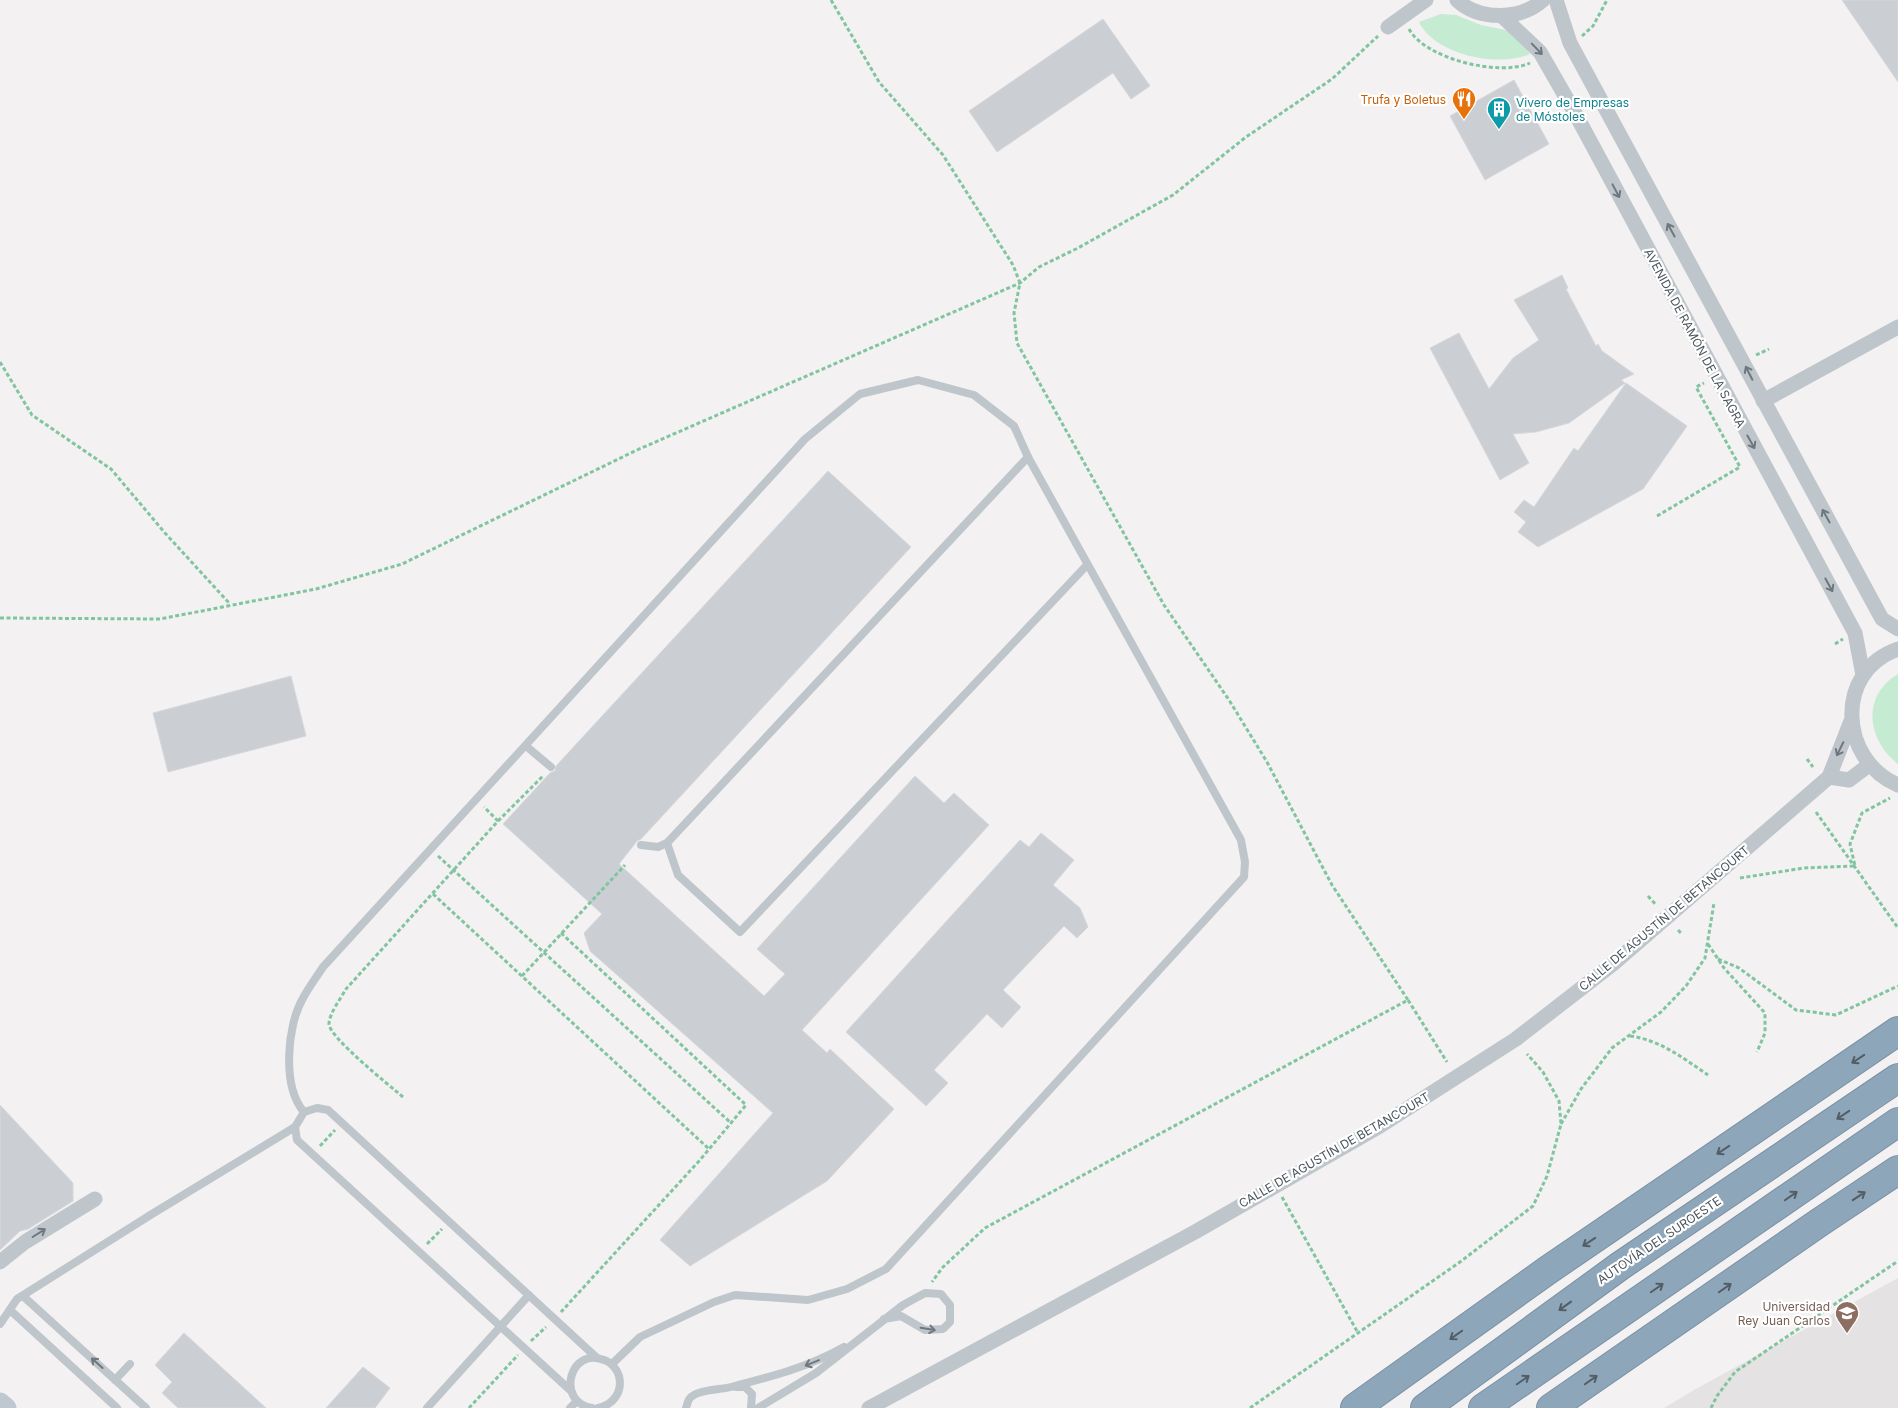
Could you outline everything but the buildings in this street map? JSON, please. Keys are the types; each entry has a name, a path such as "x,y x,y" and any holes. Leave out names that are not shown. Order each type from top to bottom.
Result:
{"highway":[{"path":"1356,1408 1548,1270 1898,1031"},
{"name":"AUTOVÍA DEL SUROESTE","path":"1425,1408 1620,1266 1898,1078"},
{"path":"1483,1408 1898,1122"},
{"path":"1551,1408 1898,1170"}],"main road":[{"path":"0,1403 6,1408"}],"street":[{"path":"1388,27 1426,0"},
{"path":"1457,0 1480,13 1502,16 1521,12 1543,0"},
{"path":"1556,0 1570,44 1763,401 1882,619 1898,629"},
{"name":"AVENIDA DE RAMÓN DE LA SAGRA","path":"1502,16 1544,57 1715,377 1855,633 1863,675"},
{"path":"1763,401 1898,327"},
{"path":"1894,791 1886,780 1869,765 1856,744 1851,721 1853,697 1863,675 1887,653 1898,649"},
{"name":"CALLE DE AGUSTÍN DE BETANCOURT","path":"869,1408 1275,1186 1380,1126 1516,1039 1614,963 1829,777 1851,721"},
{"path":"1829,777 1849,780 1869,765"},
{"path":"0,1262 25,1242 95,1199"}],"lane":[{"path":"304,1112 292,1085 289,1057 296,1016 301,1000 322,967 806,439 860,394 918,380 974,395 1014,426 1028,457 1087,565 1241,840 1245,862 1244,877 886,1269 847,1289 808,1300 735,1295 714,1302 640,1337 612,1364"},
{"path":"640,845 658,846 667,843 1028,457"},
{"path":"667,843 678,875 740,932 1087,565"},
{"path":"526,746 551,767"},
{"path":"0,1324 23,1296 152,1214 295,1127 304,1112 317,1108 328,1110 597,1358 612,1364 618,1371 620,1388 612,1402 602,1408"},
{"path":"295,1127 297,1140 570,1390 577,1400 592,1408"},
{"path":"758,1408 816,1373 884,1319 922,1294 941,1294 950,1305 950,1322 943,1329 925,1330 900,1316 884,1319"},
{"path":"427,1408 502,1328 530,1295"},
{"path":"23,1296 146,1408"},
{"path":"10,1310 117,1408"},
{"path":"686,1408 688,1400 695,1394 734,1386 802,1367 827,1357 870,1332"},
{"path":"570,1390 569,1382 575,1367 589,1358 597,1358"},
{"path":"115,1380 130,1364"},
{"path":"734,1386 745,1387 752,1394 751,1408"},
{"path":"570,1408 577,1400"}],"path":[{"path":"831,0 879,82 943,155 1013,266 1020,283 1014,313 1017,343 1164,605 1229,700 1267,762 1332,885 1447,1062"},
{"path":"1570,44 1593,26 1607,0"},
{"path":"1402,17 1411,33 1422,42 1458,62 1500,69 1526,65 1544,57"},
{"path":"0,618 160,619 230,604 316,589 402,564 637,450 1020,283 1039,267 1078,248 1173,195 1246,137 1332,79 1388,27"},
{"path":"1743,362 1768,349"},
{"path":"0,362 32,415 111,469 164,533 230,604"},
{"path":"1657,516 1740,467 1696,387 1715,377"},
{"path":"1807,759 1813,767"},
{"path":"403,1097 343,1044 330,1030 328,1022 346,989 432,894 452,869 551,767"},
{"path":"1855,866 1850,844 1862,813 1894,791"},
{"path":"482,805 498,821"},
{"path":"1816,812 1898,928"},
{"path":"436,854 731,1123"},
{"path":"522,976 543,951 625,865"},
{"path":"1740,878 1804,868 1855,866"},
{"path":"432,894 709,1149"},
{"path":"1648,896 1656,905"},
{"path":"1250,1408 1460,1262 1533,1206 1547,1176 1561,1124 1581,1089 1612,1048 1661,1012 1686,986 1705,958 1714,903"},
{"path":"1678,930 1682,934"},
{"path":"469,1408 524,1348 555,1319 746,1106 561,933"},
{"path":"1708,944 1718,959 1766,1013 1766,1033 1757,1052"},
{"path":"1718,959 1739,968 1796,1010 1836,1015 1898,986"},
{"path":"922,1294 942,1268 985,1228 1408,1000"},
{"path":"1630,1036 1647,1038 1670,1049 1708,1075"},
{"path":"1527,1054 1542,1072 1559,1101 1561,1124"},
{"path":"312,1154 342,1123"},
{"path":"1275,1186 1358,1333"},
{"path":"420,1252 450,1222"},
{"path":"1711,1408 1717,1396 1735,1372 1898,1261"}],"shaded area":[{"name":"Universidad Rey Juan Carlos","path":"1898,1278 1898,1408 1664,1408 1694,1390"}],"green space":[{"path":"1441,14 1456,15 1481,25 1506,30 1522,41 1530,54 1501,60 1469,56 1453,50 1439,43 1427,33 1419,22"},
{"path":"1898,674 1898,764 1880,743 1872,718 1878,694 1886,683"}],"place":[{"name":"Trufa y Boletus","path":"1464,120"},
{"name":"Vivero de Empresas de Móstoles","path":"1499,130"},
{"name":"Universidad Rey Juan Carlos","path":"1847,1334"}]}
